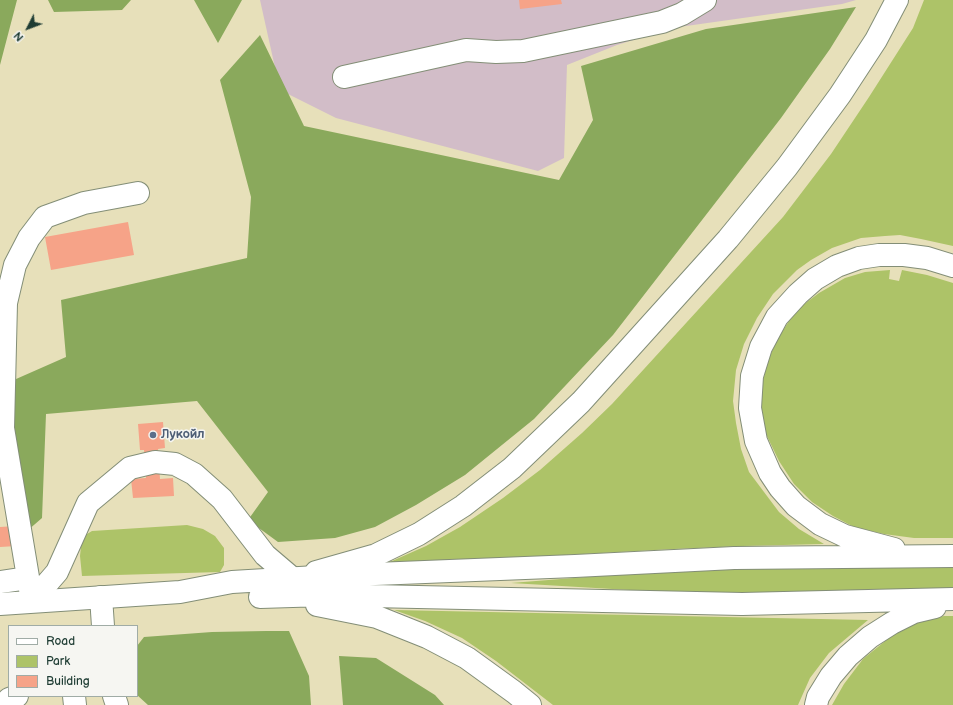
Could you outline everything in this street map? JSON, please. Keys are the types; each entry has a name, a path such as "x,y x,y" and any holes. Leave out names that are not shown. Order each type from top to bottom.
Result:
{"main road":[{"path":"344,77 466,50 496,52 523,51 654,24 682,14 705,0"},
{"path":"292,578 376,555 419,534 463,506 512,468 581,402 728,239 787,167 840,95 872,46 897,0"},
{"path":"32,601 1,427 6,303 15,265 29,238 45,217 84,203 138,193"},
{"path":"953,266 927,258 904,255 879,255 859,258 837,266 815,279 798,294 777,317 760,347 752,376 750,408 756,441 770,473 780,488 796,506 820,524 846,536 892,548 953,556"},
{"path":"32,601 57,572 88,503 130,468 155,462 175,464 194,474 222,499 265,555 292,578"},
{"path":"180,592 232,582 292,578 734,558 953,556"},
{"path":"0,582 28,578"},
{"path":"0,604 180,592 260,597 326,606 377,617 427,636 466,658 530,705"},
{"path":"260,597 325,595 742,604 953,599"},
{"path":"101,597 103,625"},
{"path":"816,705 818,697 831,676 848,656 870,637 892,623 914,612 953,603"},
{"path":"3,705 9,699 14,697"}],"shaded area":[{"path":"260,0 856,0 842,4 672,28 617,45 567,65 564,158 538,171 336,118 280,90"}],"green space":[{"path":"0,0 17,0 0,65"},
{"path":"48,0 131,0 122,10 54,12"},
{"path":"194,0 242,0 218,43"},
{"path":"924,0 953,0 953,246 900,235 861,238 832,248 811,260 797,270 773,294 757,318 744,344 736,370 733,401 741,449 749,472 779,512 799,529 824,544 674,549 383,565 426,546 460,527 503,498 540,470 612,404 783,217 831,154 869,97 913,28"},
{"path":"856,7 830,49 781,118 613,335 534,419 465,475 416,505 375,527 335,538 278,542 248,520 268,492 197,401 46,414 42,518 27,531 7,383 66,357 61,300 247,258 251,197 220,80 260,35 304,126 559,180 593,120 581,66 706,29"},
{"path":"890,270 889,279 899,281 902,270 927,275 953,283 953,538 914,538 884,534 854,527 833,516 812,502 794,484 779,461 765,432 761,403 763,381 768,360 778,338 789,321 803,305 819,293 845,278 865,272"},
{"path":"187,525 203,529 215,536 224,548 224,565 220,572 82,576 80,556 82,537 92,531"},
{"path":"953,565 953,589 792,592 663,592 511,583 673,570"},
{"path":"394,610 868,620 829,653 810,678 798,705 553,705 496,661 462,638 425,621"},
{"path":"944,616 953,616 953,705 832,705 844,684 863,659 889,638 914,623"},
{"path":"289,631 309,676 311,705 148,705 138,696 138,645 144,637 212,632"},
{"path":"339,656 376,658 435,695 444,705 343,705"}],"building":[{"path":"519,0 561,0 562,4 520,9"},
{"path":"128,222 134,255 51,270 45,237"},
{"path":"163,422 165,448 158,449 160,479 173,478 174,496 133,498 131,479 146,478 144,450 140,450 138,424"},
{"path":"16,526 17,546 0,547 0,527"}],"place":[{"name":"Лукойл","path":"153,435"}]}
